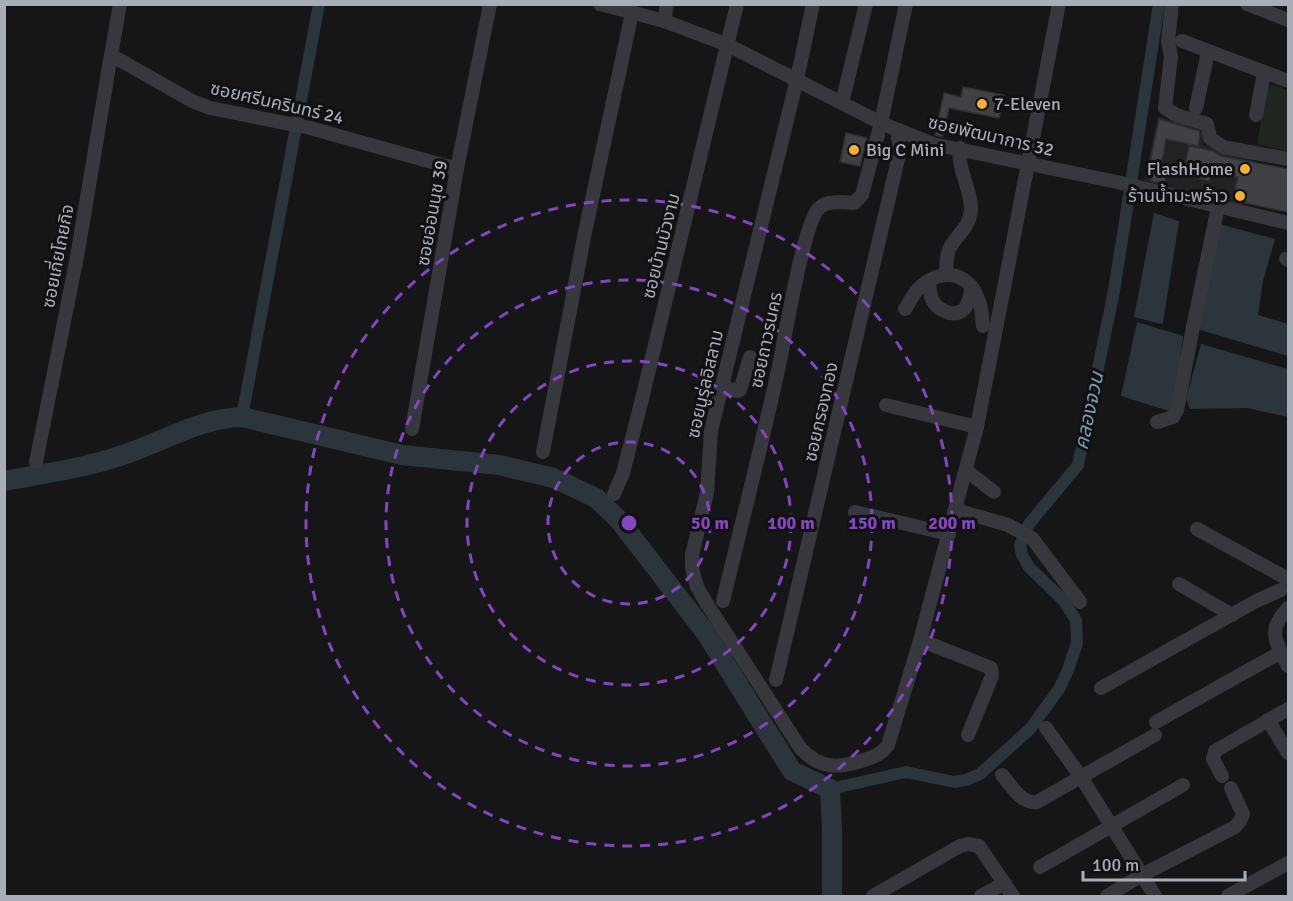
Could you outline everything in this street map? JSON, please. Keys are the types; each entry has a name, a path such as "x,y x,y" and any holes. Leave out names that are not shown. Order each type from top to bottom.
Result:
{"street":[{"path":"111,56 120,4"},
{"name":"ซอยอ่อนนุช 39","path":"412,429 457,170 490,4"},
{"name":"ซอยพัฒนาการ 32","path":"600,4 664,21 728,45 880,123 933,144 1158,191 1288,223"},
{"path":"664,21 667,4"},
{"name":"ซอยบ้านบัวงาม","path":"614,494 623,473 737,4"},
{"name":"ซอยนูรุ่ลอิสลาม","path":"813,4 797,79 711,431 707,492 692,555 692,568 697,587 801,749 810,758 826,765 844,766 882,753 888,745 920,640"},
{"path":"842,103 866,4"},
{"path":"880,123 906,4"},
{"path":"968,735 992,676 991,668 920,640 977,427 1059,4"},
{"path":"1172,4 1168,41 1171,57 1165,108 1176,115 1208,124 1210,138 1216,144 1288,159"},
{"path":"1247,4 1288,20"},
{"path":"543,452 585,232 632,13"},
{"path":"1182,41 1288,81"},
{"path":"1196,108 1208,52"},
{"name":"ซอยศรีนครินทร์ 24","path":"111,56 192,101 210,108 295,124 457,170"},
{"name":"ซอยเกี่ยโกยกิจ","path":"36,462 77,257 111,56"},
{"path":"1256,115 1264,72"},
{"name":"ซอยถาวรนคร","path":"723,600 779,367 806,240 814,215 820,206 826,203 858,201 866,185 880,123"},
{"name":"ซอยกรองทอง","path":"776,680 900,151 899,130"},
{"path":"900,151 916,138"},
{"path":"947,274 947,252 969,219 971,208 958,160 960,148"},
{"path":"1156,422 1173,417 1178,410 1218,207"},
{"path":"905,309 919,289 947,274 960,277 972,287 981,306 983,326"},
{"path":"929,282 933,302 943,311 954,314 963,310 967,305 972,287"},
{"path":"722,387 740,390 750,357"},
{"path":"886,405 977,427"},
{"path":"967,471 994,492"},
{"path":"956,510 1008,525 1032,538 1080,602"},
{"path":"855,512 949,534"},
{"path":"1197,529 1285,582"},
{"path":"1285,582 1282,596 1288,606 1275,625 1274,636 1288,666"},
{"path":"1101,688 1232,615 1285,582"},
{"path":"1179,584 1232,615"},
{"path":"1002,775 1024,800 1030,803 1037,802 1281,652"},
{"path":"1222,776 1213,759 1215,751 1288,709"},
{"path":"1268,720 1288,753"},
{"path":"1046,728 1081,777 1155,897"},
{"path":"1040,867 1183,785"},
{"path":"1107,897 1142,875 1234,827 1243,814 1231,788"},
{"path":"873,897 960,846 968,844 979,846 1013,897"},
{"path":"1228,897 1288,863"},
{"path":"981,897 1005,883"}],"shaded area":[{"path":"1274,85 1288,90 1288,151 1257,144 1266,92"},
{"path":"1158,117 1207,128 1203,145 1254,157 1243,207 1143,184"},
{"path":"1154,213 1179,221 1161,324 1134,317"},
{"path":"1219,224 1275,239 1263,281 1258,315 1288,324 1288,356 1197,329"},
{"path":"1137,322 1183,336 1173,409 1169,411 1121,396"},
{"path":"1201,344 1288,369 1288,417 1247,408 1190,409 1186,399"}],"building":[{"path":"963,87 1004,95 999,118 949,108 942,137 935,135 944,93 961,97"},
{"path":"1159,119 1199,131 1200,134 1198,146 1166,139 1159,175 1166,177 1164,184 1151,181 1153,174 1148,173"},
{"name":"Big C Mini","path":"846,133 867,138 860,166 840,162"},
{"path":"1189,146 1213,151 1221,156 1288,169 1288,212 1245,203 1247,192 1235,189 1238,177 1211,171 1209,181 1183,174"}],"waterway":[{"path":"242,417 319,4"},
{"name":"คลองจวน","path":"830,789 906,772 954,782 980,774 1030,729 1059,689 1068,670 1077,643 1076,620 1063,600 1029,567 1022,555 1020,545 1029,524 1078,465 1114,291 1159,4"},
{"path":"4,481 94,464 138,450 196,426 226,418 242,417 402,455 499,465 554,478 596,498 619,520 706,633 792,771 830,789 832,896"}],"place":[{"name":"7-Eleven","path":"982,104"},
{"name":"Big C Mini","path":"854,150"},
{"name":"FlashHome","path":"1245,169"},
{"name":"ร้านน้ำมะพร้าว","path":"1240,196"}]}
